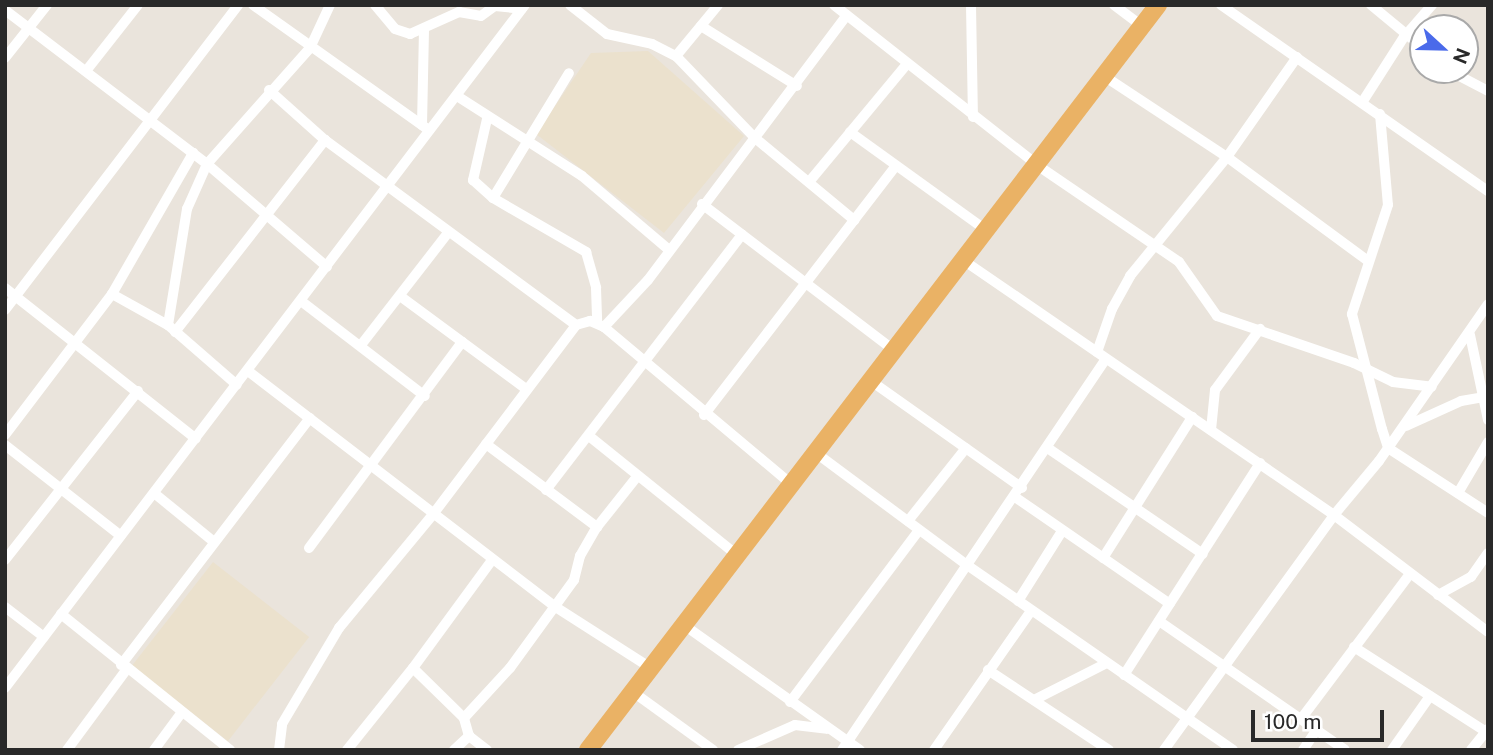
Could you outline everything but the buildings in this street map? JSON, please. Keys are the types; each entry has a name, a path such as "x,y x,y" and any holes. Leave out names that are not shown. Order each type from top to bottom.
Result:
{"highway":[{"path":"589,750 1158,5"}],"street":[{"path":"5,58 47,5"},
{"path":"86,71 138,5"},
{"path":"5,310 238,5"},
{"path":"253,5 426,128"},
{"path":"172,329 187,209 207,164 269,90 310,47 330,5"},
{"path":"375,5 402,33 424,29 459,12 481,16 495,6 524,7"},
{"path":"570,5 607,34 652,44 676,56 755,138 854,220"},
{"path":"676,56 718,5"},
{"path":"834,5 973,117 1179,262 1209,310 1230,322 1260,329 1393,382 1432,387"},
{"path":"971,5 973,117"},
{"path":"1114,5 1142,26"},
{"path":"1221,5 1488,191"},
{"path":"1371,5 1407,33"},
{"path":"1363,102 1407,33 1432,5"},
{"path":"5,688 390,187 426,128 457,96 524,7"},
{"path":"5,10 207,164 263,216 327,267"},
{"path":"269,90 325,140 576,325 600,324 637,293 702,204 797,86 847,15"},
{"path":"701,26 797,86"},
{"path":"424,29 426,128"},
{"path":"845,745 1049,449 1102,355 1120,293 1155,244 1227,157 1297,57"},
{"path":"809,181 907,64"},
{"path":"493,198 569,73"},
{"path":"1104,76 1227,157 1368,261"},
{"path":"457,96 487,119 582,176 668,248"},
{"path":"1380,114 1388,205 1352,314 1388,448 1488,513"},
{"path":"487,119 472,176 493,198 586,252 596,288 600,324 644,365 792,485"},
{"path":"850,132 894,168 986,230"},
{"path":"172,329 325,140"},
{"path":"5,435 112,294 193,153"},
{"path":"704,415 894,168"},
{"path":"702,204 895,351"},
{"path":"361,345 448,233"},
{"path":"546,490 742,235"},
{"path":"962,260 1334,515 1488,632"},
{"path":"5,288 196,439"},
{"path":"112,294 172,329 236,385"},
{"path":"400,296 525,388"},
{"path":"301,301 425,396"},
{"path":"1164,750 1334,515 1388,448 1470,335 1488,304"},
{"path":"279,750 282,724 339,628 434,513 525,388 576,325"},
{"path":"1211,430 1215,390 1260,329"},
{"path":"1470,335 1488,420"},
{"path":"310,548 375,465 462,342"},
{"path":"248,371 375,465 492,560 554,606 651,668"},
{"path":"872,381 966,448 1062,531 1170,604"},
{"path":"5,560 138,391"},
{"path":"1403,427 1461,401 1484,396"},
{"path":"1103,558 1192,417"},
{"path":"66,750 214,542 310,418"},
{"path":"589,436 636,478 737,555"},
{"path":"1458,493 1488,442"},
{"path":"486,444 597,527"},
{"path":"5,445 121,536"},
{"path":"908,521 966,448"},
{"path":"1049,449 1203,554"},
{"path":"816,453 1031,611 1233,750"},
{"path":"1124,675 1259,463"},
{"path":"464,718 510,668 576,577 580,556 597,527 636,478"},
{"path":"154,493 214,542"},
{"path":"790,702 919,530"},
{"path":"1018,601 1062,531"},
{"path":"1438,595 1471,577 1488,553"},
{"path":"347,750 413,668 492,560"},
{"path":"1301,719 1410,574"},
{"path":"5,607 44,637"},
{"path":"934,750 1031,611"},
{"path":"61,614 230,750"},
{"path":"1159,621 1345,750"},
{"path":"684,625 831,730 845,745 860,750"},
{"path":"1354,647 1487,731 1471,750"},
{"path":"1034,700 1107,663"},
{"path":"413,668 464,718 469,736 487,750"},
{"path":"988,670 1109,750"},
{"path":"633,692 713,750"},
{"path":"1392,750 1430,696"},
{"path":"154,750 182,712"},
{"path":"737,750 799,724 831,730"},
{"path":"1303,750 1316,731"},
{"path":"454,750 469,736"}],"shaded area":[{"path":"648,51 744,136 664,233 536,134 591,53"},
{"path":"213,562 309,637 228,741 132,666"}]}
